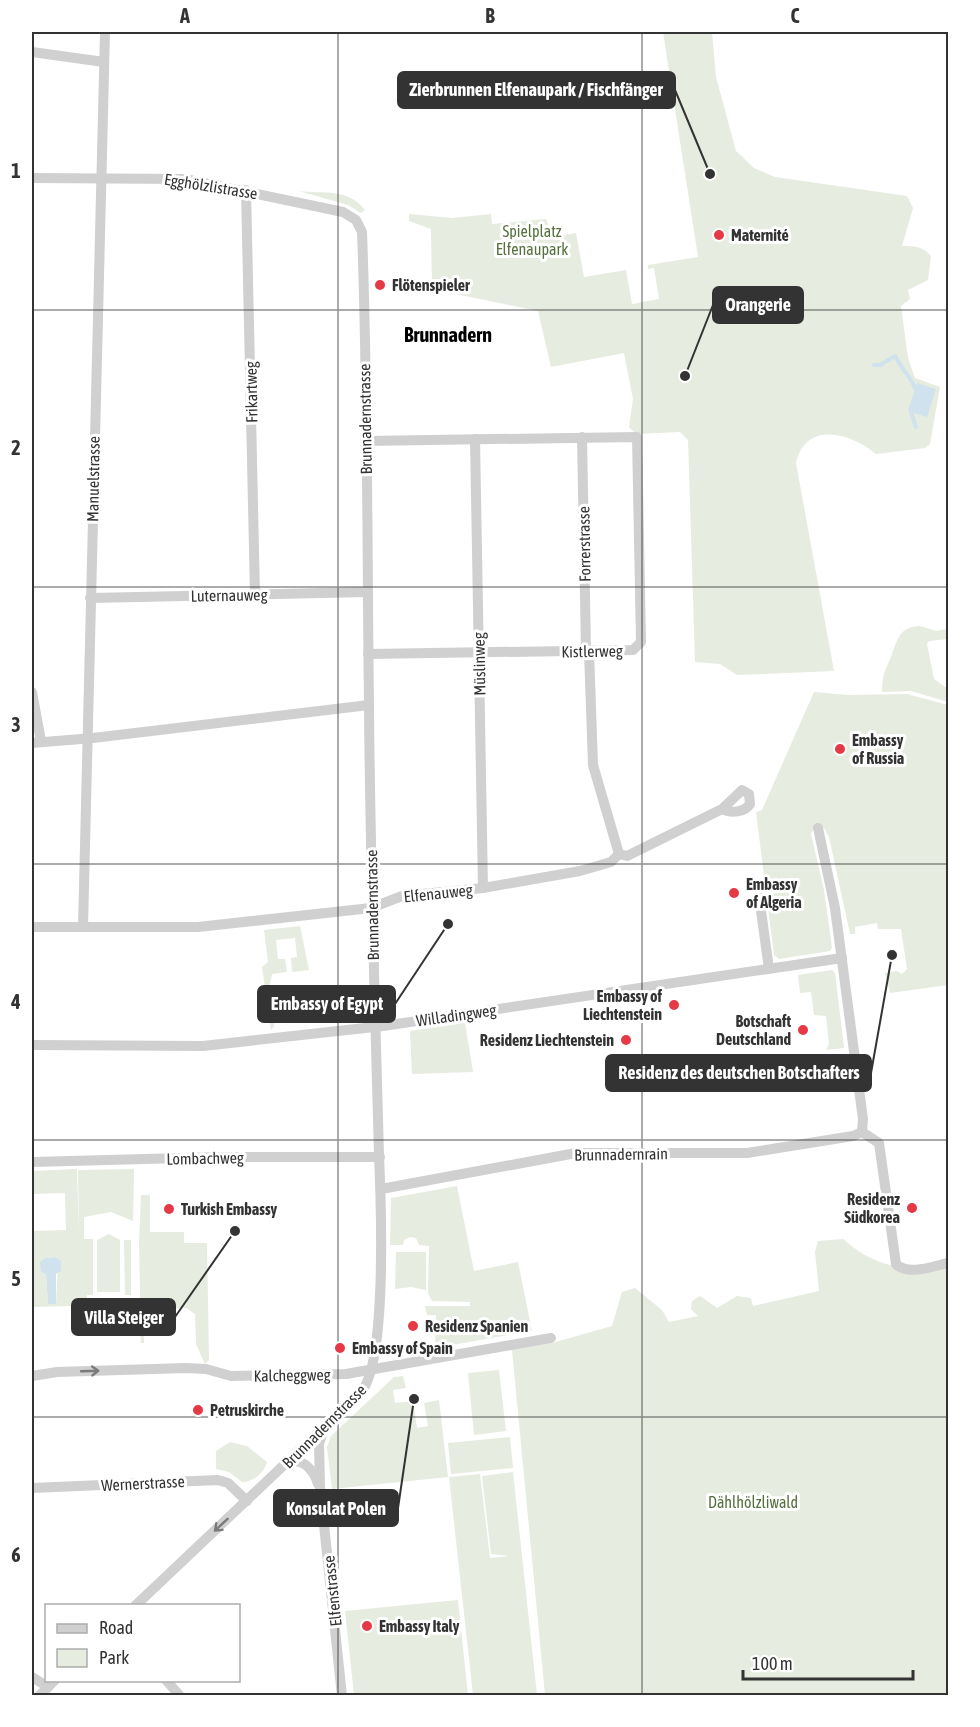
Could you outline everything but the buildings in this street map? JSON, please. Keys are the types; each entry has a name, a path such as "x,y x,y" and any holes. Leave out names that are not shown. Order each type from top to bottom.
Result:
{"street":[{"name":"Manuelstrasse","path":"82,927 105,32"},
{"path":"32,52 104,62"},
{"name":"Egghölzlistrasse","path":"32,178 173,178 246,190 352,216"},
{"name":"Frikartweg","path":"246,190 255,595"},
{"name":"Brunnadernstrasse","path":"136,1604 362,1391 371,1371 379,1298 381,1189 371,908 362,235 359,224 352,216"},
{"name":"Kistlerweg","path":"368,654 633,650 640,645 637,436 582,438"},
{"path":"365,441 582,438"},
{"name":"Forrerstrasse","path":"582,438 593,765 619,854"},
{"name":"Müslinweg","path":"475,439 483,888"},
{"name":"Luternauweg","path":"90,598 368,592"},
{"path":"32,692 36,742 86,739 369,705"},
{"name":"Elfenauweg","path":"32,927 198,927 371,908 402,896 483,888 580,871 611,862 619,854 627,856 722,809"},
{"path":"818,828 830,880 842,958 863,1119 862,1132 879,1143 896,1264 900,1269 909,1270 948,1263"},
{"path":"758,889 769,969"},
{"name":"Willadingweg","path":"32,1045 199,1047 375,1027 842,958"},
{"name":"Brunnadernrain","path":"381,1189 576,1154 615,1151 747,1153 853,1136 862,1132"},
{"name":"Lombachweg","path":"32,1162 220,1157 380,1157"},
{"name":"Kalcheggweg","path":"32,1376 66,1372 204,1369 231,1376 346,1374 551,1338"},
{"name":"Elfenstrasse","path":"324,1428 319,1444 320,1487 342,1695"},
{"path":"289,1462 296,1461 307,1466 315,1474 320,1487"},
{"name":"Wernerstrasse","path":"32,1488 218,1480 228,1483 247,1501"},
{"path":"168,1682 180,1695"},
{"path":"39,1695 52,1684"}],"green space":[{"name":"Spielplatz Elfenaupark","path":"663,32 712,32 716,77 736,151 754,168 775,177 907,196 913,208 902,246 921,248 931,256 928,280 908,290 910,299 901,306 908,358 915,378 940,387 930,444 925,448 876,454 854,440 830,434 809,440 801,449 796,463 834,671 737,675 720,664 695,662 688,440 680,432 636,434 629,427 633,399 624,353 551,367 538,311 432,289 431,229 409,221 409,214 452,218 491,214 492,224 546,219 553,237 576,233 584,277 626,270 632,304 659,299 654,268 648,269 648,265 698,257"},
{"path":"299,191 343,195 351,198 365,210 361,213 348,205"},
{"path":"920,626 936,631 948,629 948,639 929,641 927,644 934,679 948,689 948,702 911,691 882,692 885,672 898,638 904,631"},
{"path":"814,692 848,695 907,694 948,705 948,985 890,993 885,973 897,971 902,974 907,969 901,929 878,929 877,923 855,927 855,934 850,934 829,837 824,828 813,830 811,834 824,890 832,948 830,951 779,959 774,955 756,812 762,810"},
{"path":"300,926 309,970 292,972 291,958 297,957 295,938 276,940 278,959 285,959 287,972 272,974 269,989 274,1026 271,1030 262,967 268,962 264,930"},
{"path":"832,970 835,973 844,1048 826,1050 829,1044 826,1016 814,1015 811,992 800,993 798,975"},
{"path":"465,1023 473,1072 412,1074 410,1031"},
{"path":"77,1169 79,1237 78,1170 134,1169 133,1221 111,1212 84,1217 84,1239 93,1239 93,1295 87,1295 87,1300 82,1300 83,1337 82,1309 73,1309 73,1302 71,1306 33,1307 32,1231 66,1230 65,1193 32,1194 32,1171","holes":["55,1257 58,1261 56,1304 48,1304 46,1274 41,1272 46,1258"]},
{"path":"457,1186 474,1271 518,1262 532,1331 435,1348 436,1315 427,1315 425,1306 470,1306 470,1302 432,1301 428,1293 429,1246 419,1245 416,1238 410,1237 404,1240 403,1245 390,1245 391,1198"},
{"path":"141,1195 150,1195 150,1232 184,1232 184,1243 207,1243 209,1360 205,1364 196,1344 195,1314 186,1308 149,1309 147,1314 143,1314 144,1343 141,1343 139,1243"},
{"path":"109,1234 120,1240 120,1292 97,1292 97,1240"},
{"name":"Dählhölzliwald","path":"843,1239 868,1256 892,1266 918,1269 948,1268 948,1695 545,1695 512,1350 552,1343 612,1326 622,1292 635,1288 662,1310 669,1322 698,1316 691,1309 692,1301 700,1296 717,1308 737,1296 751,1298 753,1306 819,1291 815,1252 818,1241"},
{"path":"124,1240 131,1240 131,1295 125,1295"},
{"path":"396,1252 426,1252 426,1290 411,1287 395,1289"},
{"path":"121,1298 132,1299 132,1313 122,1316 122,1332 113,1333 112,1316 121,1315 120,1312 115,1312 115,1302"},
{"path":"499,1370 506,1431 474,1435 468,1373"},
{"path":"403,1376 406,1388 393,1390 395,1403 413,1401 417,1428 428,1426 424,1403 439,1400 448,1477 332,1489 327,1447 331,1436 394,1377"},
{"path":"510,1437 513,1468 451,1474 448,1443"},
{"path":"230,1442 247,1446 267,1462 258,1476 242,1482 229,1472 216,1469 216,1451"},
{"path":"513,1472 537,1695 473,1695 449,1477 480,1474 490,1558 509,1556 491,1554 482,1476"},
{"path":"458,1600 468,1695 354,1695 345,1611"}],"water":[{"path":"917,383 936,389 927,417 908,411"},
{"path":"55,1257 61,1261 61,1271 56,1274 56,1304 48,1304 46,1274 41,1272 40,1262 46,1258"}],"waterway":[{"path":"874,365 880,365 895,356 915,388"},
{"path":"911,412 916,427"}],"place":[{"name":"Zierbrunnen Elfenaupark / Fischfänger","path":"710,174"},
{"name":"Maternité","path":"719,235"},
{"name":"Flötenspieler","path":"380,285"},
{"name":"Orangerie","path":"685,376"},
{"name":"Embassy of Russia","path":"840,749"},
{"name":"Embassy of Algeria","path":"734,893"},
{"name":"Embassy of Egypt","path":"448,924"},
{"name":"Residenz des deutschen Botschafters","path":"892,955"},
{"name":"Embassy of Liechtenstein","path":"674,1005"},
{"name":"Botschaft Deutschland","path":"803,1030"},
{"name":"Residenz Liechtenstein","path":"626,1040"},
{"name":"Residenz Südkorea","path":"912,1208"},
{"name":"Turkish Embassy","path":"169,1209"},
{"name":"Villa Steiger","path":"235,1231"},
{"name":"Residenz Spanien","path":"413,1326"},
{"name":"Embassy of Spain","path":"340,1348"},
{"name":"Konsulat Polen","path":"414,1399"},
{"name":"Petruskirche","path":"198,1410"},
{"name":"Embassy Italy","path":"367,1626"}],"district":[{"name":"Brunnadern","path":"448,334"}]}
